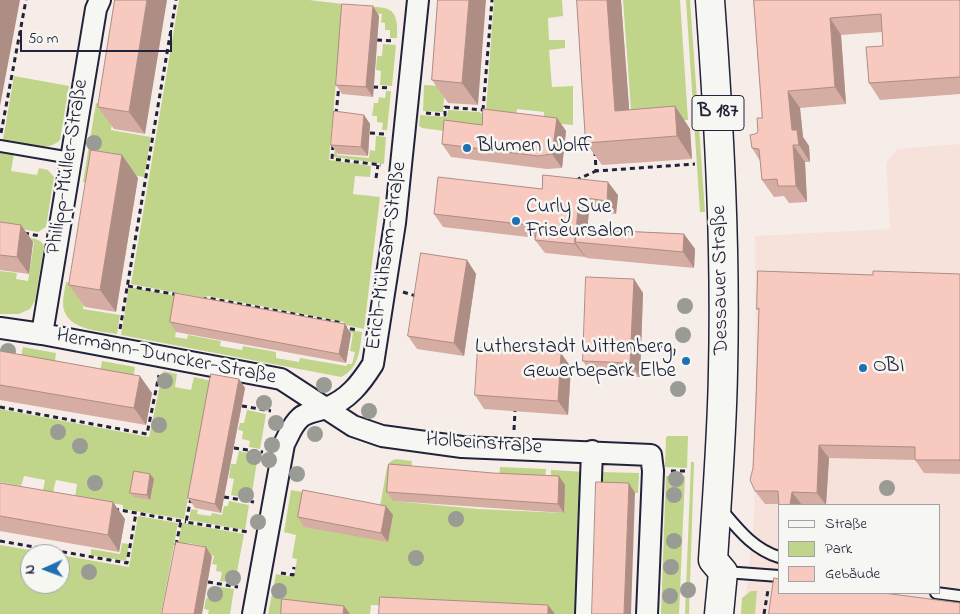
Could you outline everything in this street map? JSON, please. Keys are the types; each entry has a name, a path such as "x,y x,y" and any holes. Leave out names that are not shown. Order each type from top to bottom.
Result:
{"main road":[{"name":"Dessauer Straße","path":"710,0 720,154 722,235 723,370 716,504 719,614"},
{"name":"Dessauer Straße","path":"700,614 703,570 718,566"}],"street":[{"name":"Philipp-Müller-Straße","path":"42,334 88,55 100,0"},
{"name":"Erich-Mühsam-Straße","path":"253,614 284,444 293,426 302,416 335,404 350,394 363,381 373,364 379,333 400,168 418,0"},
{"name":"Hermann-Duncker-Straße","path":"0,328 42,334 281,379 324,409"},
{"name":"Holbeinstraße","path":"324,409 367,432 396,439 462,447 592,451 651,455 653,471 648,614"},
{"path":"586,614 592,451"}],"lane":[{"path":"0,146 71,158"},
{"path":"716,504 755,546 778,557"},
{"path":"718,566 774,576"},
{"path":"940,594 960,596"}],"path":[{"path":"0,141 26,0"},
{"path":"116,348 176,0"},
{"path":"483,110 492,0"},
{"path":"335,119 339,79"},
{"path":"406,112 445,114 445,107 483,110 491,115"},
{"path":"334,139 332,159 400,168"},
{"path":"594,142 596,171"},
{"path":"575,180 596,171 695,164"},
{"path":"376,178 378,165"},
{"path":"19,233 58,239"},
{"path":"128,286 184,296"},
{"path":"194,298 218,300 342,324 346,328 379,333"},
{"path":"641,346 663,347"},
{"path":"0,407 148,434 162,358"},
{"path":"242,406 271,411"},
{"path":"514,435 515,411"},
{"path":"234,448 264,452"},
{"path":"186,522 192,493"},
{"path":"224,497 254,502"},
{"path":"111,508 249,532"},
{"path":"0,541 127,563 136,513"},
{"path":"176,549 181,521"},
{"path":"764,614 774,576"},
{"path":"208,582 239,587"}],"shaded area":[{"path":"960,144 960,614 744,614 754,520 756,422 755,236 890,229 886,163 897,149"}],"green space":[{"path":"179,0 309,0 343,4 329,160 371,166 370,177 355,176 353,194 380,197 364,329 346,325 344,322 208,296 203,298 131,284"},
{"path":"494,0 562,0 563,16 548,18 549,40 565,40 565,48 549,50 552,87 573,86 573,125 544,122 544,112 517,109 515,120 502,118 486,110"},
{"path":"623,0 680,0 688,120 632,123"},
{"path":"686,0 690,0 705,212 700,212"},
{"path":"359,6 384,8 394,13 397,38 390,38 390,30 385,30 385,23 381,22 382,14 358,12"},
{"path":"383,44 396,45 392,86 380,85 381,71 376,70 377,56 382,56"},
{"path":"14,76 69,86 60,140 54,144 40,147 3,140"},
{"path":"424,85 445,86 443,112 423,111"},
{"path":"386,91 391,91 387,130 382,130 383,123 377,122 377,116 372,116 374,103 378,103 379,97 385,98"},
{"path":"96,103 115,107 111,130 151,137 144,177 104,170 102,185 83,182"},
{"path":"448,110 479,112 492,119 490,137 422,128 419,126 420,115 447,117"},
{"path":"376,136 386,137 384,164 334,157 335,143 338,143 337,155 369,158 370,150 375,151"},
{"path":"0,151 14,154 11,171 37,175 39,168 48,170 54,177 46,227 38,232 0,225"},
{"path":"30,238 42,242 44,246 35,301 30,309 19,314 0,314 0,271 17,273 16,279 28,281 34,242 30,241"},
{"path":"66,282 87,285 83,309 120,315 117,334 91,330 74,323 68,318 64,311 63,302"},
{"path":"129,287 203,301 181,302 175,337 187,339 188,335 221,341 220,346 242,350 243,346 276,352 276,358 299,362 300,358 347,366 347,364 352,364 355,352 350,351 353,333 341,331 342,329 362,332 358,358 352,369 341,377 121,335"},
{"path":"23,347 56,353 54,369 20,363"},
{"path":"102,361 135,367 132,384 99,377"},
{"path":"163,371 177,374 175,387 191,390 194,377 211,381 184,519 123,509 123,505 75,497 77,484 56,480 53,492 43,490 45,480 24,476 21,486 0,482 0,409 149,437"},
{"path":"247,410 266,414 260,449 249,447 250,441 242,439 243,431 238,430 240,423 244,423"},
{"path":"667,436 688,436 687,468 665,467"},
{"path":"239,451 258,455 251,499 231,495 234,479 229,478 231,464 236,464"},
{"path":"396,459 412,461 410,475 394,501 478,509 564,513 551,484 551,470 586,472 581,614 371,605 370,614 268,614 276,574 294,577 297,559 292,558 296,535 284,532 291,490 319,495 388,542 393,515 379,512 387,467 391,461"},
{"path":"691,462 694,462 689,614 685,614"},
{"path":"500,467 546,469 545,480 499,482"},
{"path":"600,472 639,473 638,493 632,493 632,487 619,486 599,494"},
{"path":"666,476 685,476 679,614 661,614"},
{"path":"229,501 249,505 245,530 189,520 191,509 198,510 197,514 211,516 212,513 222,515 224,506 228,506"},
{"path":"138,516 178,523 161,614 0,614 0,545 20,548 20,594 70,594 70,557 129,567"},
{"path":"182,523 244,534 235,583 220,581 222,572 216,571 217,565 212,564 214,556 202,553 203,546 188,543 186,552 177,550"},
{"path":"122,543 129,544 126,561 91,555 91,549 120,554"},
{"path":"214,586 234,589 230,614 208,614 209,610 204,609 206,598 212,599"},
{"path":"751,591 757,591 755,614 741,614 742,598"}],"building":[{"path":"115,0 147,0 129,112 98,107"},
{"path":"438,0 469,0 462,83 432,80"},
{"path":"577,0 607,0 615,111 675,106 677,136 586,143"},
{"path":"754,0 960,0 960,77 869,83 866,47 883,46 881,14 830,18 835,87 788,91 792,130 797,130 799,145 793,145 796,186 778,186 777,179 762,180 759,149 752,148 750,135 758,132 757,118 762,118"},
{"path":"342,4 373,6 366,87 336,85"},
{"path":"483,109 557,118 552,154 538,156 442,144 444,120 482,125"},
{"path":"334,111 364,115 361,147 331,145"},
{"path":"91,150 122,155 100,290 69,285"},
{"path":"543,175 608,182 607,201 579,197 575,244 535,240 537,226 434,214 438,177 542,189"},
{"path":"0,222 21,225 17,257 0,255"},
{"path":"576,229 684,234 683,252 575,242"},
{"path":"421,253 467,260 454,343 408,336"},
{"name":"OBI","path":"758,271 873,275 873,271 960,274 960,460 915,460 915,447 819,445 817,493 792,492 790,504 779,504 778,491 755,491 750,480 753,468 756,400 759,308 757,309"},
{"path":"586,277 634,279 630,363 583,361"},
{"path":"175,293 345,324 339,354 170,322"},
{"path":"478,348 561,353 558,401 475,395"},
{"path":"0,351 140,376 134,408 0,385"},
{"path":"211,374 239,379 215,504 188,498"},
{"path":"389,464 493,473 559,476 558,504 387,492"},
{"path":"134,471 150,474 147,495 130,493"},
{"path":"596,482 629,483 624,614 592,614"},
{"path":"0,483 113,502 108,535 0,516"},
{"path":"303,490 386,506 381,533 298,517"},
{"path":"176,542 206,547 194,614 162,614"},
{"path":"774,578 778,579 778,594 892,594 960,603 960,614 769,614"},
{"path":"380,597 548,605 548,614 379,614"},
{"path":"282,599 344,606 343,614 281,614"}],"place":[{"name":"Blumen Wolff","path":"467,148"},
{"name":"Curly Sue Friseursalon","path":"516,221"},
{"name":"Lutherstadt Wittenberg, Gewerbepark Elbe","path":"686,361"},
{"name":"OBI","path":"863,368"}]}
